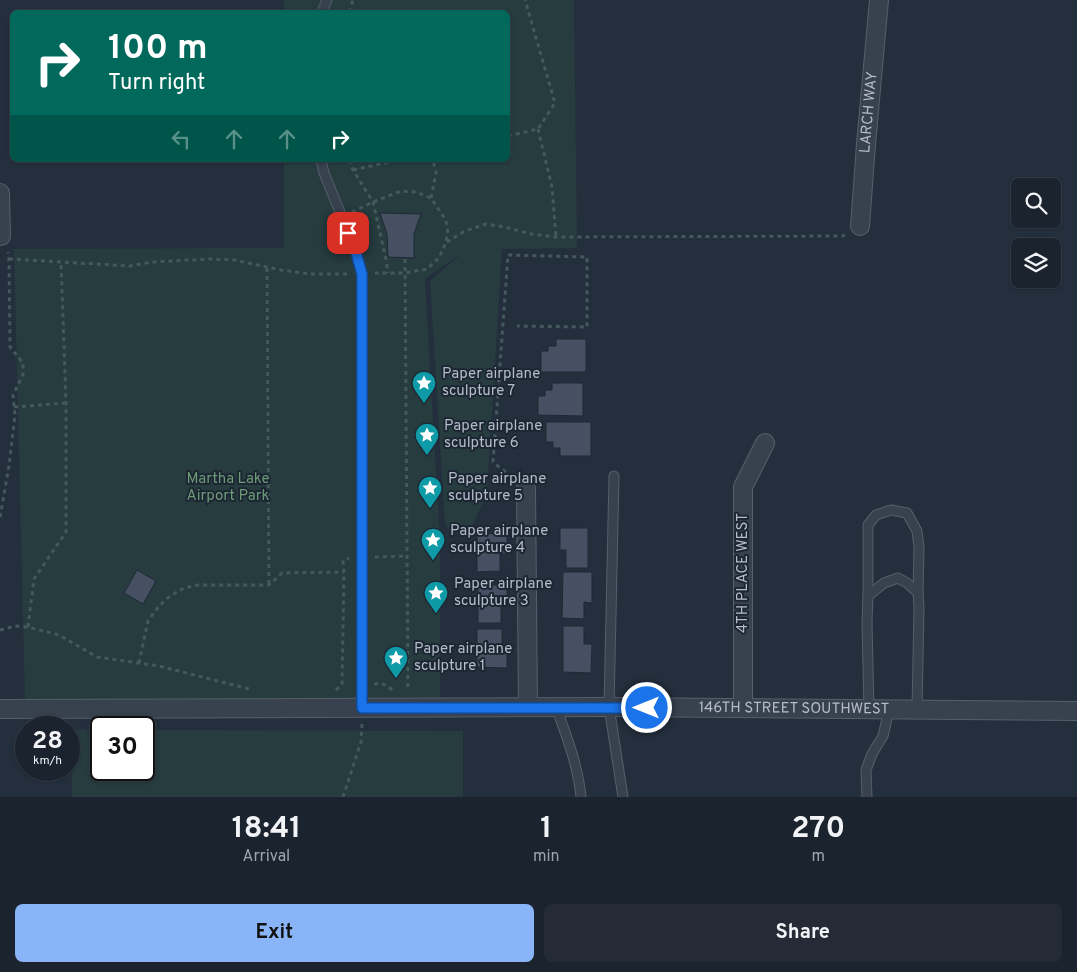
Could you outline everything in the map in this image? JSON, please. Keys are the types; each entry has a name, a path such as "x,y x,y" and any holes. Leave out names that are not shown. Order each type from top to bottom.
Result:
{"street":[{"name":"LARCH WAY","path":"860,226 879,0"},
{"path":"0,192 1,236"},
{"name":"4TH PLACE WEST","path":"743,708 743,487 765,443"},
{"path":"526,488 528,708"},
{"name":"146TH STREET SOUTHWEST","path":"0,709 743,708 1077,711"}],"lane":[{"path":"321,162 324,173 355,249 362,274 362,708"},
{"path":"614,476 609,708 623,797"},
{"path":"869,710 867,622 868,525 876,515 891,510 908,513 917,531 919,546 917,710"},
{"path":"868,596 884,583 898,578 908,583 918,593"},
{"path":"556,708 572,752 581,797"},
{"path":"867,797 866,770 872,754 883,736 889,710"}],"path":[{"path":"510,136 538,129 555,103 525,0"},
{"path":"538,129 552,187 556,237"},
{"path":"350,162 373,202 388,273"},
{"path":"353,170 389,162"},
{"path":"431,198 436,173 433,162"},
{"path":"9,260 130,266 152,262 210,259 234,260 267,268 311,274 388,273 427,269 439,258 446,242 448,228 446,219 431,198 416,192 401,191 342,217"},
{"path":"446,242 466,231 486,224 504,226 530,234 556,237 843,236 860,226"},
{"path":"0,517 10,466 15,415 13,394 23,375 23,363 10,347 9,260 6,246 1,236"},
{"path":"517,326 587,326 587,257 508,255 493,462 526,488"},
{"path":"405,260 408,692 406,708"},
{"path":"28,627 34,579 66,532 66,404 61,262"},
{"path":"267,268 269,584"},
{"path":"14,407 66,404"},
{"path":"334,692 342,684 344,572 342,560 351,557 407,556"},
{"path":"139,663 148,621 170,596 184,588 198,585 269,584 282,573 344,572"},
{"path":"0,630 15,626 28,627 59,635 97,657 159,666 254,690"},
{"path":"343,797 361,742 362,708"}],"green space":[{"name":"Martha Lake Airport Park","path":"284,0 574,0 577,248 502,249 487,493 472,527 463,531 451,532 445,524 430,281 462,253 425,279 440,544 440,700 25,700 14,249 284,248 284,162 510,162 510,10 284,10"},
{"path":"80,729 90,730 90,781 155,781 155,730 463,731 463,797 72,797 72,781 80,781"}],"building":[{"path":"380,213 421,214 414,234 414,258 388,257 387,234"},
{"path":"556,339 586,339 586,372 541,372 541,351 548,351 548,346 556,346"},
{"path":"552,383 583,383 583,416 538,415 538,396 545,396 545,390 552,390"},
{"path":"546,422 591,422 591,456 560,456 560,448 553,448 553,442 546,442"},
{"path":"560,528 588,528 588,568 566,568 566,550 560,550"},
{"path":"507,533 507,554 500,554 500,571 477,572 477,534"},
{"path":"137,570 156,581 143,604 124,593"},
{"path":"563,572 592,572 592,603 584,602 584,619 562,618"},
{"path":"478,585 507,585 507,606 501,606 501,623 478,623"},
{"path":"563,626 584,626 584,644 592,644 591,673 563,672"},
{"path":"477,629 502,629 502,647 507,647 507,668 477,667"}],"place":[{"name":"Paper airplane sculpture 7","path":"424,404"},
{"name":"Paper airplane sculpture 6","path":"427,456"},
{"name":"Paper airplane sculpture 5","path":"430,509"},
{"name":"Paper airplane sculpture 4","path":"433,561"},
{"name":"Paper airplane sculpture 3","path":"436,614"},
{"name":"Paper airplane sculpture 1","path":"396,679"}],"route":[{"path":"348,233 362,274 362,708 647,708"}]}
